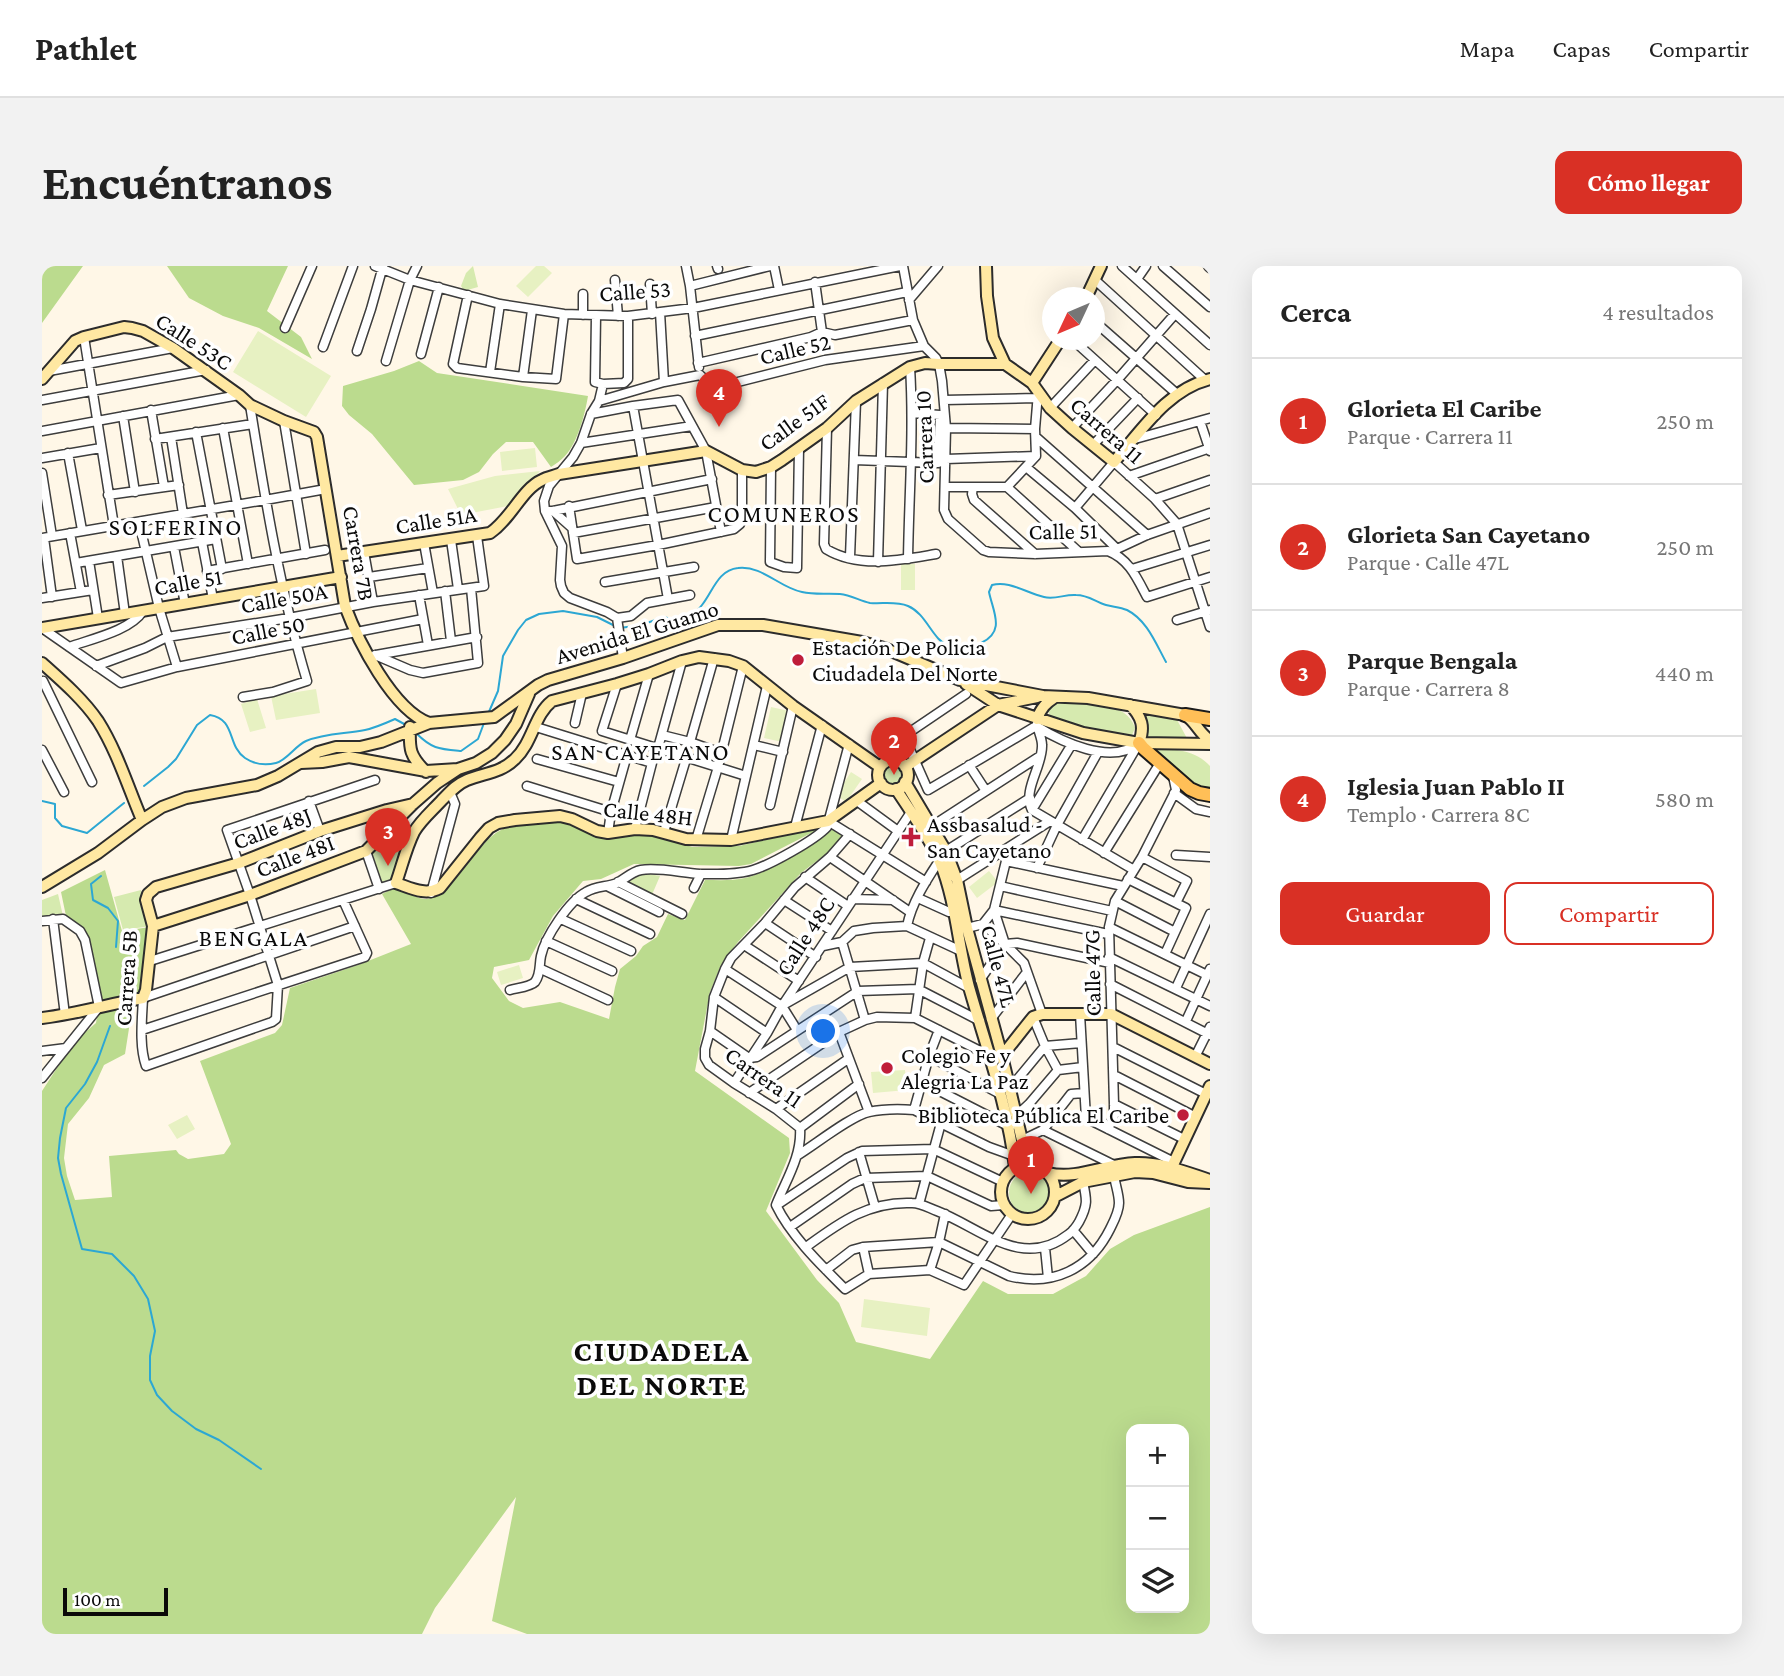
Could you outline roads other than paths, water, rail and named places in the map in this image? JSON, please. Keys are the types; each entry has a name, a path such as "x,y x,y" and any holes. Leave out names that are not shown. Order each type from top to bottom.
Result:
{"main road":[{"path":"1185,715 1210,719"},
{"path":"1139,743 1190,789 1210,795"}],"street":[{"path":"285,328 312,266"},
{"path":"323,347 353,266"},
{"path":"386,361 410,280 417,266"},
{"path":"686,266 700,375"},
{"path":"690,286 772,266 779,290"},
{"name":"Calle 53","path":"379,267 410,280 500,304 564,314 628,316 693,308 901,266"},
{"name":"Carrera 10","path":"901,266 913,320 924,346 939,364 946,428 942,461 946,486 944,510 948,519 983,550 989,552"},
{"path":"695,336 817,310 908,296 938,266"},
{"path":"986,266 993,338 1005,364"},
{"path":"1092,287 1101,266"},
{"path":"1122,266 1209,341"},
{"path":"1138,279 1146,266"},
{"path":"1163,266 1210,307"},
{"path":"357,351 371,309 379,267"},
{"path":"615,280 618,316"},
{"path":"1075,508 1177,394 1207,379 1095,280"},
{"path":"815,282 822,332"},
{"path":"650,284 664,382"},
{"path":"421,354 439,287"},
{"path":"583,294 583,315"},
{"path":"468,295 453,364 457,368 523,377 556,378 564,314"},
{"path":"490,372 500,304"},
{"path":"523,377 532,310"},
{"path":"1072,428 1175,314"},
{"path":"596,316 599,401 591,414 581,443 545,493 544,501 562,545 560,580 564,593 607,611 618,621 623,659"},
{"path":"599,383 627,382 628,316"},
{"path":"698,363 811,337 822,332 835,335 913,320"},
{"name":"Calle 53C","path":"84,337 124,327 143,331 173,348 239,395"},
{"path":"1105,331 1177,394"},
{"path":"45,375 75,341 84,337 114,526"},
{"name":"Calle 52","path":"599,401 664,382 700,375 712,386 718,387 825,360 924,346"},
{"path":"45,375 173,348"},
{"path":"1007,487 1036,456 1035,391 1055,350"},
{"path":"1085,350 1156,415"},
{"path":"1050,408 1095,359"},
{"name":"Calle 51F","path":"706,451 742,471 756,472 771,467 799,448 827,428 856,401 910,367 925,363 1005,364"},
{"name":"Carrera 11","path":"1005,364 1072,428 1155,499 1177,524 1208,611 1210,627"},
{"path":"908,559 912,413 910,367"},
{"path":"42,400 206,370"},
{"path":"878,562 883,383"},
{"path":"944,400 1035,391"},
{"path":"42,431 239,395 250,405 284,421 306,554"},
{"path":"1093,445 1138,397"},
{"path":"591,414 678,400 706,451 720,532"},
{"path":"850,557 856,401"},
{"path":"243,698 307,681 282,587 250,405"},
{"path":"633,406 668,599"},
{"path":"151,410 164,487"},
{"path":"912,413 940,415 942,461"},
{"path":"122,415 135,492"},
{"path":"1135,439 1210,418"},
{"name":"Carrera 7B","path":"284,421 314,432 317,437 345,606 356,632 418,726"},
{"path":"1129,477 1210,450 1200,421"},
{"path":"155,439 253,424"},
{"path":"581,443 692,425"},
{"path":"222,428 248,564"},
{"path":"827,428 826,548 850,557 878,562 895,562 936,554"},
{"path":"946,428 1036,433 1147,535"},
{"path":"196,432 222,569"},
{"path":"171,437 183,514"},
{"path":"42,458 101,448"},
{"path":"771,467 771,562 797,568 799,448"},
{"path":"559,474 706,451"},
{"path":"68,453 82,530"},
{"path":"854,460 909,463 1036,456"},
{"path":"1026,467 1075,508 1116,551 1132,569 1147,597 1210,577"},
{"path":"569,506 578,559 658,545 734,529 740,524 742,471"},
{"path":"42,473 52,597"},
{"name":"Calle 51A","path":"337,556 490,533 507,519 530,488 541,480 559,474"},
{"path":"549,511 712,479"},
{"path":"1155,499 1210,480"},
{"path":"108,495 178,485"},
{"path":"946,486 1007,487 1079,552"},
{"path":"973,487 974,500 1035,554"},
{"path":"46,537 326,489"},
{"path":"549,511 572,530 716,507"},
{"name":"Calle 51","path":"989,552 1035,554 1116,551 1147,535 1210,513"},
{"path":"139,522 159,608 177,667"},
{"path":"70,533 81,592"},
{"name":"Calle 50A","path":"96,666 167,637 289,618 345,606 484,586 477,536"},
{"path":"76,563 216,539"},
{"path":"451,540 458,589"},
{"path":"202,542 213,599"},
{"path":"424,543 433,593"},
{"path":"1132,569 1210,545"},
{"path":"174,547 185,604"},
{"path":"207,571 325,550"},
{"path":"364,552 373,602"},
{"path":"117,556 125,614"},
{"path":"89,561 98,618"},
{"path":"605,582 694,567"},
{"path":"369,577 428,568"},
{"name":"Calle 51","path":"42,628 341,577"},
{"path":"372,656 423,673 478,663 471,587"},
{"path":"42,598 93,590"},
{"path":"445,591 451,641"},
{"path":"419,595 428,645"},
{"path":"618,621 631,616 647,603 690,595"},
{"path":"69,647 136,621 143,611"},
{"path":"1177,620 1208,611"},
{"name":"Calle 50","path":"96,666 121,683 177,667 423,619"},
{"name":"Avenida El Guamo","path":"42,887 98,853 162,807 186,798 257,785 318,752 336,747 360,747 382,742 418,726 499,713 548,680 623,659 718,625 763,625 862,642 960,680 998,705 1037,722 1083,733 1139,743 1210,742"},
{"path":"42,628 96,666"},
{"path":"372,656 477,637"},
{"path":"396,883 414,832 421,822 462,782 505,768 516,759 526,746 544,707 552,701 617,684 682,661 699,657 714,658 743,666 793,706 880,767"},
{"path":"691,742 714,658"},
{"path":"658,748 682,661"},
{"path":"42,663 97,719 110,743 142,820"},
{"path":"695,840 718,767 743,666"},
{"path":"630,740 649,674"},
{"path":"59,678 43,681 92,782"},
{"name":"Avenida El Guamo","path":"960,680 1049,696 1088,698 1185,715 1210,742"},
{"path":"617,684 602,731 746,776"},
{"path":"731,840 767,686"},
{"name":"Avenida El Guamo","path":"300,763 349,757 426,771 458,769 492,753 505,740 516,724 531,691"},
{"path":"575,723 582,693"},
{"path":"966,694 904,736 909,764 907,774 900,785 887,788 881,783 878,775 880,767 886,761 892,760 909,764 928,790 1037,722"},
{"path":"909,764 998,705 1049,696"},
{"path":"1049,696 1040,710 1037,722 1042,745 1030,798 1032,810 1134,870"},
{"path":"1082,840 1143,733 1138,713 1130,705"},
{"path":"770,806 793,706"},
{"name":"Carrera 7B","path":"406,708 420,720 418,726"},
{"path":"499,713 513,715 516,724"},
{"path":"1037,722 1051,735 1098,752 1131,749 1139,743"},
{"path":"796,827 822,725"},
{"path":"418,726 410,747 414,759 430,779 426,792 435,807"},
{"path":"536,727 652,763 635,830"},
{"path":"662,735 721,753"},
{"path":"1042,745 1051,735"},
{"path":"510,990 532,984 541,970 541,954 546,941 585,892 645,870 701,874 755,870 821,833 827,827 849,744"},
{"path":"1032,810 1072,744"},
{"path":"754,745 783,752"},
{"path":"42,750 64,792"},
{"path":"1037,868 1054,823 1098,752"},
{"path":"608,834 611,812 627,755"},
{"path":"932,826 1040,756"},
{"path":"537,759 620,782"},
{"path":"664,832 687,759"},
{"path":"1104,853 1160,763"},
{"path":"969,765 986,791"},
{"name":"Calle 48I","path":"153,926 250,895 366,852 426,792 458,769"},
{"path":"1172,773 1175,791 1196,809 1210,811"},
{"path":"278,985 227,830 375,780"},
{"name":"Calle 48H","path":"431,893 440,888 489,828 498,824 560,816 608,834 653,830 686,839 731,840 828,821 881,783"},
{"name":"Calle 47L","path":"900,785 911,812 957,880 961,951 969,988 986,1020"},
{"name":"Calle 47L","path":"900,785 932,826 943,856 947,883 967,928 980,980 986,1020 1005,1091 1015,1168"},
{"path":"527,786 611,812"},
{"path":"1175,791 1190,789"},
{"name":"Calle 47G","path":"1108,1129 1114,1116 1115,1075 1108,931 1115,901 1142,857 1175,791"},
{"path":"150,961 396,883 431,893 455,804 450,792"},
{"path":"907,926 910,912 943,856 1030,798"},
{"path":"857,801 898,831"},
{"path":"309,802 320,831"},
{"name":"Calle 48J","path":"148,894 156,887 239,863 320,831 413,804"},
{"name":"Calle 48C","path":"734,1083 911,812"},
{"path":"828,821 926,882"},
{"path":"395,822 421,822"},
{"path":"957,880 1054,823"},
{"path":"850,834 830,857 805,877 731,958 714,997 710,1031 749,1058 757,1057 858,991 918,989 986,1020 1027,972"},
{"path":"366,852 379,888"},
{"path":"1176,855 1210,857"},
{"path":"830,857 910,912"},
{"path":"1142,857 1186,881 1176,903"},
{"path":"967,928 983,924 994,910 1006,861 1125,883 1186,908 1165,954"},
{"path":"694,888 701,874"},
{"path":"805,877 850,902 893,900"},
{"path":"618,882 682,914"},
{"path":"607,886 659,912"},
{"path":"1000,886 1112,911"},
{"name":"Carrera 5B","path":"148,894 146,900 153,926 143,998 142,1030 146,1066 272,1022 276,1019 278,985"},
{"path":"918,898 949,912 958,909"},
{"path":"142,1030 365,957 367,953 343,900"},
{"path":"576,900 650,934"},
{"path":"784,900 832,931"},
{"path":"1115,901 1175,932"},
{"path":"994,910 1108,931 1209,972 1186,1021"},
{"path":"994,910 1005,944"},
{"path":"1176,988 1210,914"},
{"path":"53,919 65,1015"},
{"path":"42,922 63,919 80,931 85,940 99,1007"},
{"path":"561,919 631,951"},
{"path":"765,923 816,957"},
{"path":"983,924 1024,963 1045,1046 1058,1070"},
{"path":"42,1018 143,998 355,926"},
{"path":"823,946 842,942 854,931 907,926 961,951"},
{"path":"915,1018 918,989 930,938"},
{"path":"546,941 612,971"},
{"path":"842,942 865,1020"},
{"path":"1005,944 1017,943 1110,960 1176,988 1210,1006"},
{"path":"980,980 1005,944"},
{"path":"744,945 799,981"},
{"path":"782,1006 850,967 923,963 969,988"},
{"path":"725,969 782,1006 797,1030"},
{"path":"541,970 608,1000"},
{"path":"1110,984 1209,1032 1195,1057"},
{"path":"714,997 767,1033"},
{"path":"42,1078 99,1007"},
{"path":"1080,1014 1086,1118"},
{"path":"749,1093 839,1032 877,1017 915,1018 996,1056 1037,1016 1111,1014 1210,1064"},
{"path":"914,1110 939,1030"},
{"name":"Carrera 11","path":"710,1031 705,1049 705,1058 709,1065 800,1128"},
{"path":"839,1032 869,1112"},
{"path":"929,1056 1005,1091 1045,1046 1082,1043"},
{"path":"1112,1047 1209,1089 1171,1169"},
{"path":"42,1051 66,1048"},
{"path":"776,1109 848,1059"},
{"path":"1016,1116 1058,1070 1083,1067"},
{"path":"1115,1075 1196,1117"},
{"path":"922,1082 1010,1127"},
{"path":"859,1084 800,1128 800,1146 776,1205 781,1216 806,1247 845,1289 869,1275 930,1270 964,1285 993,1241 1008,1210 1001,1190 1007,1174 1015,1168 1027,1165 1061,1176 1114,1170"},
{"name":"Calle 47L","path":"1005,1091 1027,1151 1043,1170"},
{"path":"1023,1140 1043,1130 1070,1094 1084,1093"},
{"path":"1114,1104 1184,1139"},
{"path":"797,1155 856,1117 869,1112 914,1110 989,1147 1014,1156"},
{"path":"1054,1114 1062,1118 1086,1118 1171,1169"},
{"path":"919,1204 941,1123"},
{"path":"1043,1130 1114,1170"},
{"path":"776,1205 859,1152 933,1149 1003,1182"},
{"path":"859,1152 875,1207"},
{"path":"1056,1196 1083,1182 1134,1163 1156,1164 1210,1181"},
{"path":"790,1227 865,1178 927,1176 991,1206 1008,1210 1025,1220 1040,1218 1051,1209 1056,1196 1055,1183 1043,1170"},
{"path":"826,1270 852,1250 863,1247 939,1242 1009,1276 1059,1276 1077,1267 1102,1245 1116,1217 1119,1202 1114,1170"},
{"path":"806,1247 845,1219 875,1207 910,1202 945,1214 993,1241 1023,1249 1045,1248 1067,1236 1087,1207 1083,1182"},
{"path":"930,1270 945,1214"},
{"path":"1073,1230 1093,1254"},
{"path":"863,1247 869,1275"},
{"path":"1045,1248 1048,1278"}],"waterway":[{"path":"620,628 641,625 664,617 682,622 700,608 725,573 747,568 802,592 840,594 870,603 903,604 915,610 943,643 955,647 979,644 993,633 996,620 989,592 992,585 1011,586 1048,598 1085,596 1134,614 1150,633 1166,662"},
{"path":"488,714 498,691 503,656 526,620 539,614 563,611 597,617 615,626"},
{"path":"144,786 176,759 197,725 210,715 228,727 239,753 248,760 263,764 280,761 302,743 313,738 369,729 395,719 406,725"},
{"path":"416,733 436,747 461,751 478,739 484,723"},
{"path":"42,801 55,804 55,818 62,826 87,833 124,803"},
{"path":"101,876 91,884 93,900 108,908 118,921 116,947"},
{"path":"110,1026 97,1062 85,1084 66,1108 60,1138 58,1158 61,1174 82,1249 112,1254 134,1276 148,1299 155,1331 150,1356 150,1380 157,1395 172,1411 196,1429 219,1440 261,1469"}],"place":[{"name":"Iglesia Juan Pablo II","path":"719,427"},
{"name":"Estación De Policia Ciudadela Del Norte","path":"798,660"},
{"name":"Glorieta San Cayetano","path":"894,775"},
{"name":"Assbasalud - San Cayetano","path":"911,837"},
{"name":"Parque Bengala","path":"388,866"},
{"name":"Colegio Fe y Alegria La Paz","path":"887,1068"},
{"name":"Biblioteca Pública El Caribe","path":"1183,1115"},
{"name":"Glorieta El Caribe","path":"1031,1194"}],"district":[{"name":"COMUNEROS","path":"784,514"},
{"name":"SOLFERINO","path":"176,527"},
{"name":"SAN CAYETANO","path":"641,752"},
{"name":"BENGALA","path":"254,938"},
{"name":"CIUDADELA DEL NORTE","path":"662,1368"}]}
